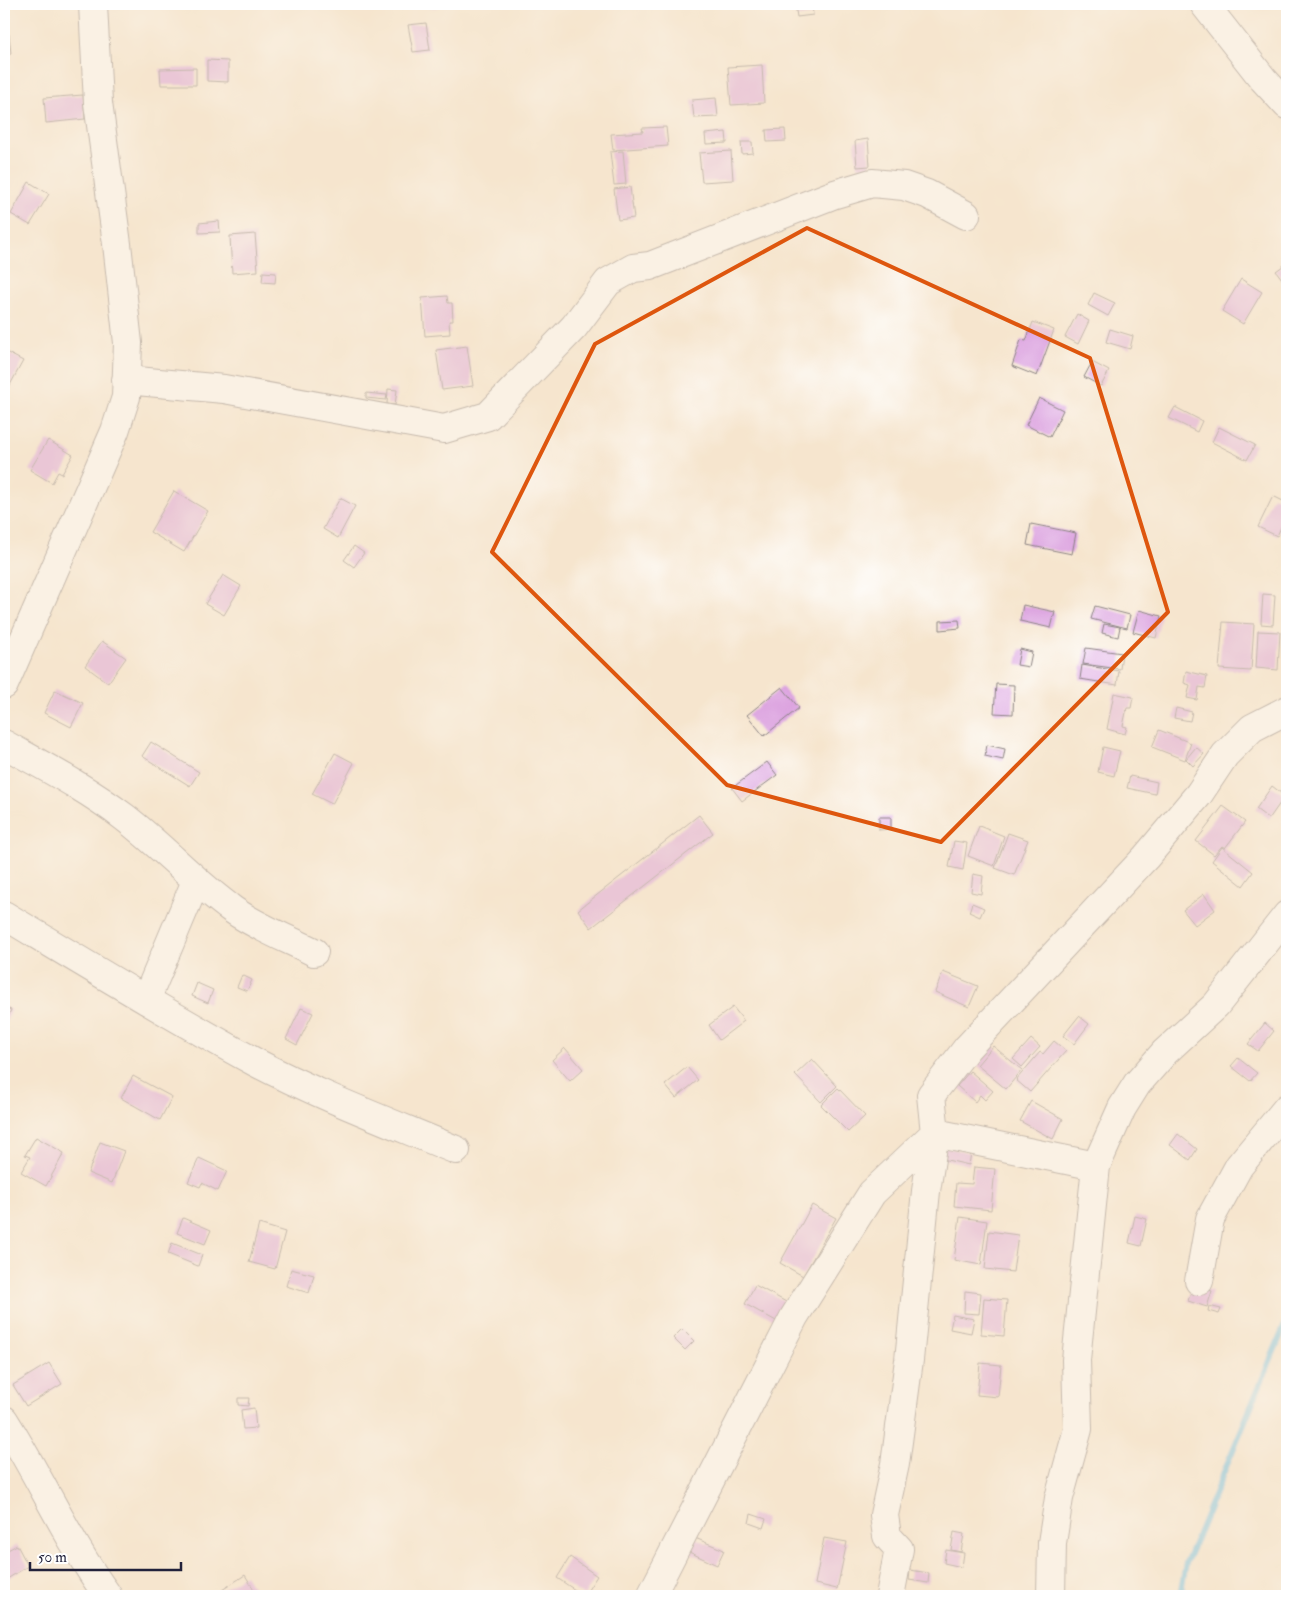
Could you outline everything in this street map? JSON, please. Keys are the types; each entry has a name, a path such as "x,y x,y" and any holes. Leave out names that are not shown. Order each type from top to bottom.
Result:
{"street":[{"path":"4,685 115,431 126,397 128,343 98,103 93,4"},
{"path":"1204,4 1263,80 1287,105"},
{"path":"126,380 224,389 444,429 488,416 574,327 608,282 633,268 650,266 834,194 872,183 904,186 927,194 966,215"},
{"path":"890,1596 899,1549 887,1536 884,1515 895,1464 909,1360 925,1200 935,1133 931,1095 967,1048 1146,857 1199,794 1225,755 1252,728 1287,710"},
{"path":"4,744 86,790 123,816 167,851 196,882 235,911 314,952"},
{"path":"146,1000 196,882"},
{"path":"4,915 146,1000 257,1062 382,1119 456,1150"},
{"path":"1051,1596 1052,1543 1059,1498 1078,1429 1076,1360 1096,1166 1122,1108 1137,1084 1165,1052 1216,1005 1287,915"},
{"path":"1199,1281 1210,1219 1239,1166 1287,1108"},
{"path":"935,1133 1096,1166"},
{"path":"652,1596 794,1317 872,1193 935,1133"},
{"path":"4,1420 29,1460 94,1577 108,1596"}],"highlighted area":[{"path":"807,228 1090,358 1168,612 941,842 727,785 492,552 595,344"}],"building":[{"path":"428,4 438,4 439,7 428,8"},
{"path":"795,4 812,4 813,15 797,17"},
{"path":"426,23 430,50 413,52 408,25"},
{"path":"4,34 9,34 11,54 4,55"},
{"path":"207,60 228,61 228,82 207,81"},
{"path":"762,65 764,103 731,105 728,67"},
{"path":"196,68 196,85 161,85 160,69"},
{"path":"83,95 85,119 46,123 44,98"},
{"path":"716,98 718,117 694,118 692,100"},
{"path":"666,127 668,146 613,150 611,134 643,132 642,128"},
{"path":"785,129 786,141 767,142 766,130"},
{"path":"726,132 727,143 706,144 705,134"},
{"path":"868,139 870,166 857,167 855,141"},
{"path":"741,142 752,142 753,153 742,154"},
{"path":"623,151 626,184 614,185 610,152"},
{"path":"731,151 733,180 702,182 699,153"},
{"path":"29,182 49,194 30,225 11,214"},
{"path":"630,187 634,218 618,220 614,189"},
{"path":"219,221 220,232 199,233 199,223"},
{"path":"255,234 258,271 232,273 230,236"},
{"path":"1287,263 1287,281 1285,283 1276,271"},
{"path":"263,272 276,273 275,283 262,282"},
{"path":"1241,279 1262,292 1243,324 1222,311"},
{"path":"1094,293 1115,303 1108,316 1088,305"},
{"path":"447,296 448,303 452,303 453,321 449,321 450,334 425,336 422,298"},
{"path":"1077,314 1089,321 1078,344 1065,337"},
{"path":"1033,322 1054,330 1037,376 1012,366 1021,340 1026,341"},
{"path":"1110,329 1133,336 1130,349 1106,342"},
{"path":"467,346 473,386 442,390 436,350"},
{"path":"4,351 23,361 4,396"},
{"path":"1092,362 1109,371 1101,386 1084,377"},
{"path":"388,389 397,390 395,405 387,404"},
{"path":"366,393 387,395 386,400 366,398"},
{"path":"1039,398 1063,410 1050,437 1026,425"},
{"path":"1175,407 1202,421 1197,432 1169,418"},
{"path":"4,408 9,410 4,422"},
{"path":"1219,427 1255,445 1247,460 1212,442"},
{"path":"48,440 73,455 62,474 58,472 52,483 30,470"},
{"path":"174,491 208,511 184,552 150,532"},
{"path":"1273,496 1287,503 1287,514 1277,536 1258,527"},
{"path":"340,498 355,506 338,538 323,529"},
{"path":"1031,524 1076,533 1072,554 1027,545"},
{"path":"354,546 364,553 354,567 344,560"},
{"path":"223,575 241,586 224,615 205,604"},
{"path":"1263,594 1275,595 1273,625 1261,624"},
{"path":"1023,605 1055,612 1051,628 1020,621"},
{"path":"1095,606 1130,615 1127,628 1091,619"},
{"path":"1139,610 1161,616 1156,638 1133,632"},
{"path":"959,620 960,628 940,630 940,621"},
{"path":"1223,622 1254,624 1251,671 1219,669"},
{"path":"1104,624 1120,627 1118,637 1102,633"},
{"path":"1258,631 1280,632 1278,670 1256,668"},
{"path":"102,641 126,658 108,683 85,666"},
{"path":"1086,648 1122,653 1120,669 1083,664"},
{"path":"1020,649 1032,652 1029,667 1017,665"},
{"path":"1082,665 1119,671 1117,685 1080,679"},
{"path":"1186,671 1207,676 1205,688 1199,687 1197,700 1187,698 1190,685 1184,683"},
{"path":"996,684 1014,685 1013,714 994,713"},
{"path":"782,687 799,708 764,736 747,715"},
{"path":"55,690 83,703 71,727 44,713"},
{"path":"1114,693 1133,697 1131,708 1127,708 1123,726 1127,727 1125,734 1107,729"},
{"path":"1176,708 1192,712 1190,721 1174,718"},
{"path":"1159,730 1191,743 1185,760 1152,747"},
{"path":"151,742 199,772 190,786 142,756"},
{"path":"987,745 1005,749 1003,760 985,756"},
{"path":"1103,747 1120,751 1114,776 1098,772"},
{"path":"1196,747 1204,754 1193,766 1186,759"},
{"path":"335,753 354,763 332,804 312,794"},
{"path":"767,762 777,775 742,801 732,788"},
{"path":"1130,776 1157,782 1155,794 1127,788"},
{"path":"1272,786 1285,796 1269,819 1256,809"},
{"path":"1223,806 1245,822 1225,848 1222,846 1214,855 1196,841"},
{"path":"699,815 713,833 591,928 578,910"},
{"path":"879,817 891,817 891,829 879,830"},
{"path":"979,826 1004,836 994,866 968,856"},
{"path":"1008,833 1028,840 1014,875 995,868"},
{"path":"954,841 967,843 963,870 949,867"},
{"path":"1222,847 1253,872 1243,886 1212,861"},
{"path":"973,874 983,876 981,894 971,892"},
{"path":"1204,894 1215,910 1195,925 1183,910"},
{"path":"972,903 984,908 980,917 969,912"},
{"path":"943,972 978,986 969,1007 935,992"},
{"path":"242,975 252,980 247,991 237,987"},
{"path":"197,983 213,990 208,1003 192,996"},
{"path":"4,1007 11,1010 4,1026"},
{"path":"733,1007 744,1021 719,1040 709,1025"},
{"path":"301,1008 313,1013 297,1045 286,1039"},
{"path":"1079,1016 1089,1024 1074,1044 1063,1036"},
{"path":"1265,1023 1274,1031 1258,1051 1248,1044"},
{"path":"1031,1039 1040,1047 1022,1067 1013,1059"},
{"path":"1054,1041 1066,1051 1030,1092 1016,1080 1040,1052 1043,1054"},
{"path":"993,1046 1022,1070 1006,1089 977,1065"},
{"path":"565,1048 583,1069 570,1081 552,1060"},
{"path":"1238,1058 1257,1073 1250,1081 1231,1066"},
{"path":"812,1059 837,1086 821,1102 795,1075"},
{"path":"687,1067 698,1080 676,1098 665,1085"},
{"path":"970,1071 993,1091 985,1100 980,1095 975,1102 957,1086"},
{"path":"133,1076 172,1097 160,1120 121,1098"},
{"path":"838,1088 865,1116 848,1132 821,1105"},
{"path":"1031,1101 1063,1119 1053,1139 1020,1121"},
{"path":"1178,1134 1197,1149 1190,1160 1170,1145"},
{"path":"36,1137 64,1153 46,1186 21,1172 30,1157 25,1155"},
{"path":"100,1142 124,1151 112,1183 88,1173"},
{"path":"940,1146 971,1153 969,1165 938,1158"},
{"path":"199,1158 227,1171 218,1191 202,1183 200,1187 188,1182"},
{"path":"974,1167 995,1169 991,1210 954,1206 956,1183 972,1184"},
{"path":"812,1205 836,1218 803,1276 780,1263"},
{"path":"1135,1216 1147,1219 1141,1246 1129,1243"},
{"path":"960,1217 987,1221 981,1265 954,1260"},
{"path":"183,1218 211,1230 205,1244 177,1233"},
{"path":"259,1224 285,1232 275,1269 249,1262"},
{"path":"989,1231 1018,1235 1013,1272 985,1269"},
{"path":"172,1243 202,1255 198,1266 168,1254"},
{"path":"291,1269 314,1275 309,1293 286,1286"},
{"path":"755,1285 788,1303 778,1322 745,1304"},
{"path":"1193,1285 1212,1291 1207,1307 1188,1301"},
{"path":"965,1291 981,1293 979,1314 964,1313"},
{"path":"984,1298 1007,1300 1004,1336 981,1334"},
{"path":"1209,1306 1221,1309 1219,1314 1208,1311"},
{"path":"953,1315 974,1319 971,1333 950,1329"},
{"path":"682,1329 694,1341 685,1350 673,1338"},
{"path":"49,1363 62,1384 26,1406 13,1385"},
{"path":"980,1363 1001,1365 998,1397 977,1395"},
{"path":"238,1398 249,1398 248,1406 238,1405"},
{"path":"254,1408 256,1428 243,1429 241,1410"},
{"path":"751,1514 766,1519 763,1528 749,1523"},
{"path":"954,1532 964,1534 961,1552 951,1550"},
{"path":"695,1538 724,1550 717,1565 689,1552"},
{"path":"824,1538 847,1542 837,1589 815,1584"},
{"path":"17,1545 28,1566 7,1579 4,1573 4,1552"},
{"path":"946,1550 964,1553 962,1567 944,1563"},
{"path":"570,1557 597,1576 584,1596 557,1578"},
{"path":"910,1570 929,1573 928,1583 909,1580"},
{"path":"245,1575 258,1596 226,1596 222,1590"}],"waterway":[{"path":"1180,1596 1186,1563 1287,1320"}]}
